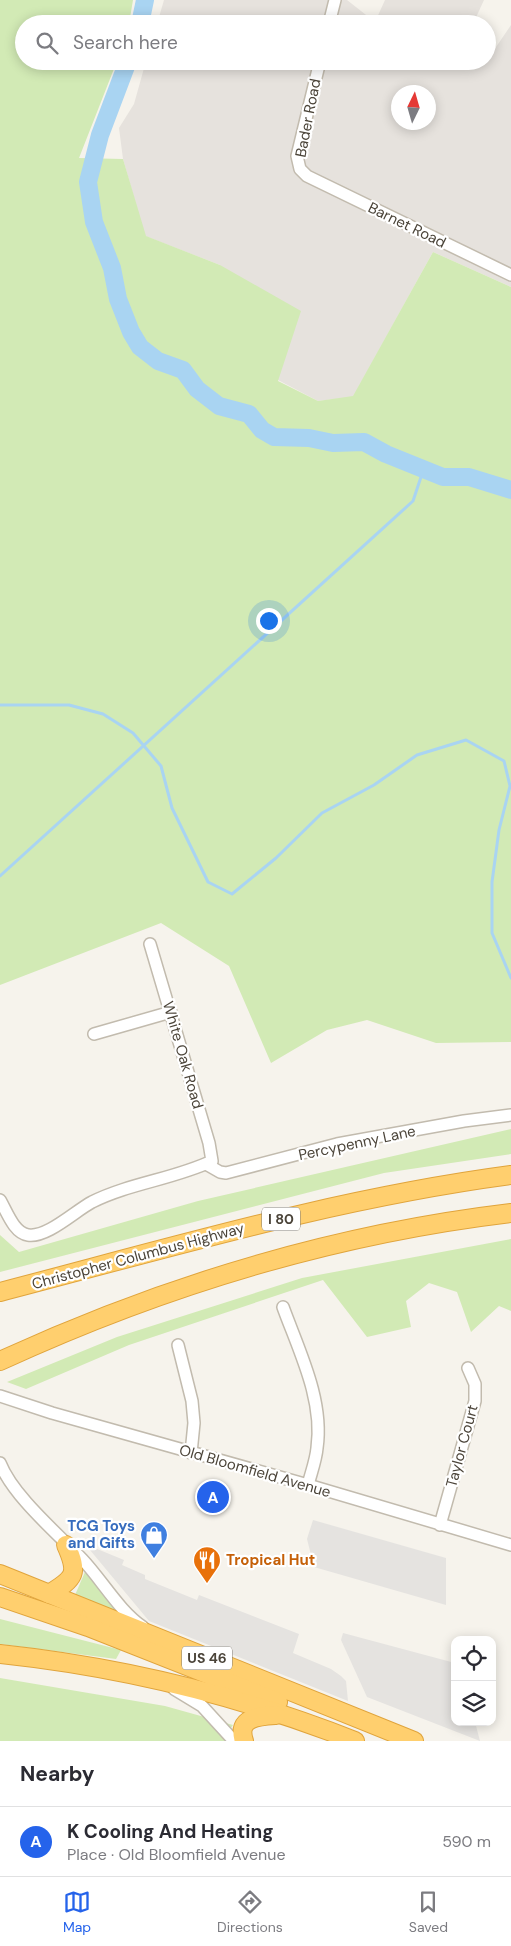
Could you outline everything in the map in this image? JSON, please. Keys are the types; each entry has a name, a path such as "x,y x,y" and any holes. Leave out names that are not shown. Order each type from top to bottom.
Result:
{"highway":[{"name":"Christopher Columbus Highway","path":"0,1292 207,1237 342,1204 424,1188 511,1175"},
{"path":"0,1361 128,1307 242,1270 323,1248 395,1232 511,1213"},
{"path":"49,1594 64,1585 72,1576 74,1564 66,1545"},
{"name":"US 46","path":"0,1574 414,1741"},
{"path":"0,1597 88,1627 305,1712 312,1724"},
{"name":"US 46","path":"0,1654 82,1666 195,1689 312,1724 355,1741"},
{"path":"244,1741 242,1733 248,1721 260,1716 284,1715"}],"street":[{"path":"331,15 335,0"},
{"name":"Bader Road","path":"304,173 300,168 297,156 318,70"},
{"name":"Barnet Road","path":"304,173 511,275"},
{"name":"White Oak Road","path":"150,944 209,1143 212,1161 206,1164"},
{"path":"94,1034 171,1012"},
{"name":"Percypenny Lane","path":"206,1164 220,1172 226,1173 337,1144 511,1115"},
{"path":"0,1200 17,1229 22,1233 35,1235 92,1202 118,1192 193,1170 206,1164"},
{"path":"283,1307 312,1389 316,1409 317,1448 308,1485"},
{"path":"178,1344 192,1401 194,1424 191,1453"},
{"name":"Taylor Court","path":"440,1525 475,1401 475,1384 468,1368"},
{"name":"Old Bloomfield Avenue","path":"1,1400 308,1485 511,1545"},
{"path":"0,1464 12,1484 66,1545 82,1559 132,1618 158,1638"},
{"path":"142,1677 175,1690 202,1706 234,1741"}],"shaded area":[{"path":"164,0 347,0 366,15 160,15"},
{"path":"385,0 484,0 477,15 378,15"},
{"path":"511,25 511,287 433,252 353,397 318,401 278,380 220,265 145,236 123,159 119,128 134,104 143,70 496,70 496,47"},
{"path":"313,1520 446,1558 446,1605 314,1567 307,1539"},
{"path":"85,1544 124,1560 122,1565 145,1575 145,1579 197,1600 199,1595 299,1634 293,1653 331,1669 341,1676 346,1681 348,1701 149,1621"},
{"path":"343,1633 451,1662 451,1726 476,1726 480,1741 367,1697 341,1640"}],"green space":[{"path":"0,0 133,0 130,15 15,15 15,70 113,70 79,158 123,159 146,236 220,265 301,311 278,381 318,401 353,396 433,252 511,287 511,1042 436,1043 367,1020 327,1030 271,1063 229,966 161,923 0,985"},
{"path":"511,1129 511,1154 384,1173 0,1272 0,1235 19,1252 198,1201"},
{"path":"511,1239 511,1311 499,1306 471,1332 457,1292 429,1283 406,1301 411,1327 367,1337 323,1280 129,1345 26,1389 7,1382 117,1337 302,1278"},
{"path":"85,1572 115,1609 113,1611 75,1595"},
{"path":"0,1619 121,1650 116,1659 0,1644"},
{"path":"0,1678 165,1706 233,1725 224,1737 228,1741 0,1741"}],"waterway":[{"path":"142,15 145,0"},
{"path":"125,70 100,135 88,182 94,222 112,268 118,299 131,332 140,347 158,361 183,370 197,389 219,406 249,414 262,430 274,437 309,438 333,443 364,442 386,454 443,477 469,477 511,490"},
{"path":"0,876 413,501 423,471"},
{"path":"0,705 69,705 103,714 133,733 161,766 172,808 208,882 232,894 276,858 322,813 374,785 417,755 466,740 504,761 510,786 499,830 492,882 492,933 511,978"}],"place":[{"name":"K Cooling And Heating","path":"213,1497"},
{"name":"TCG Toys and Gifts","path":"154,1559"},
{"name":"Tropical Hut","path":"207,1584"}]}
